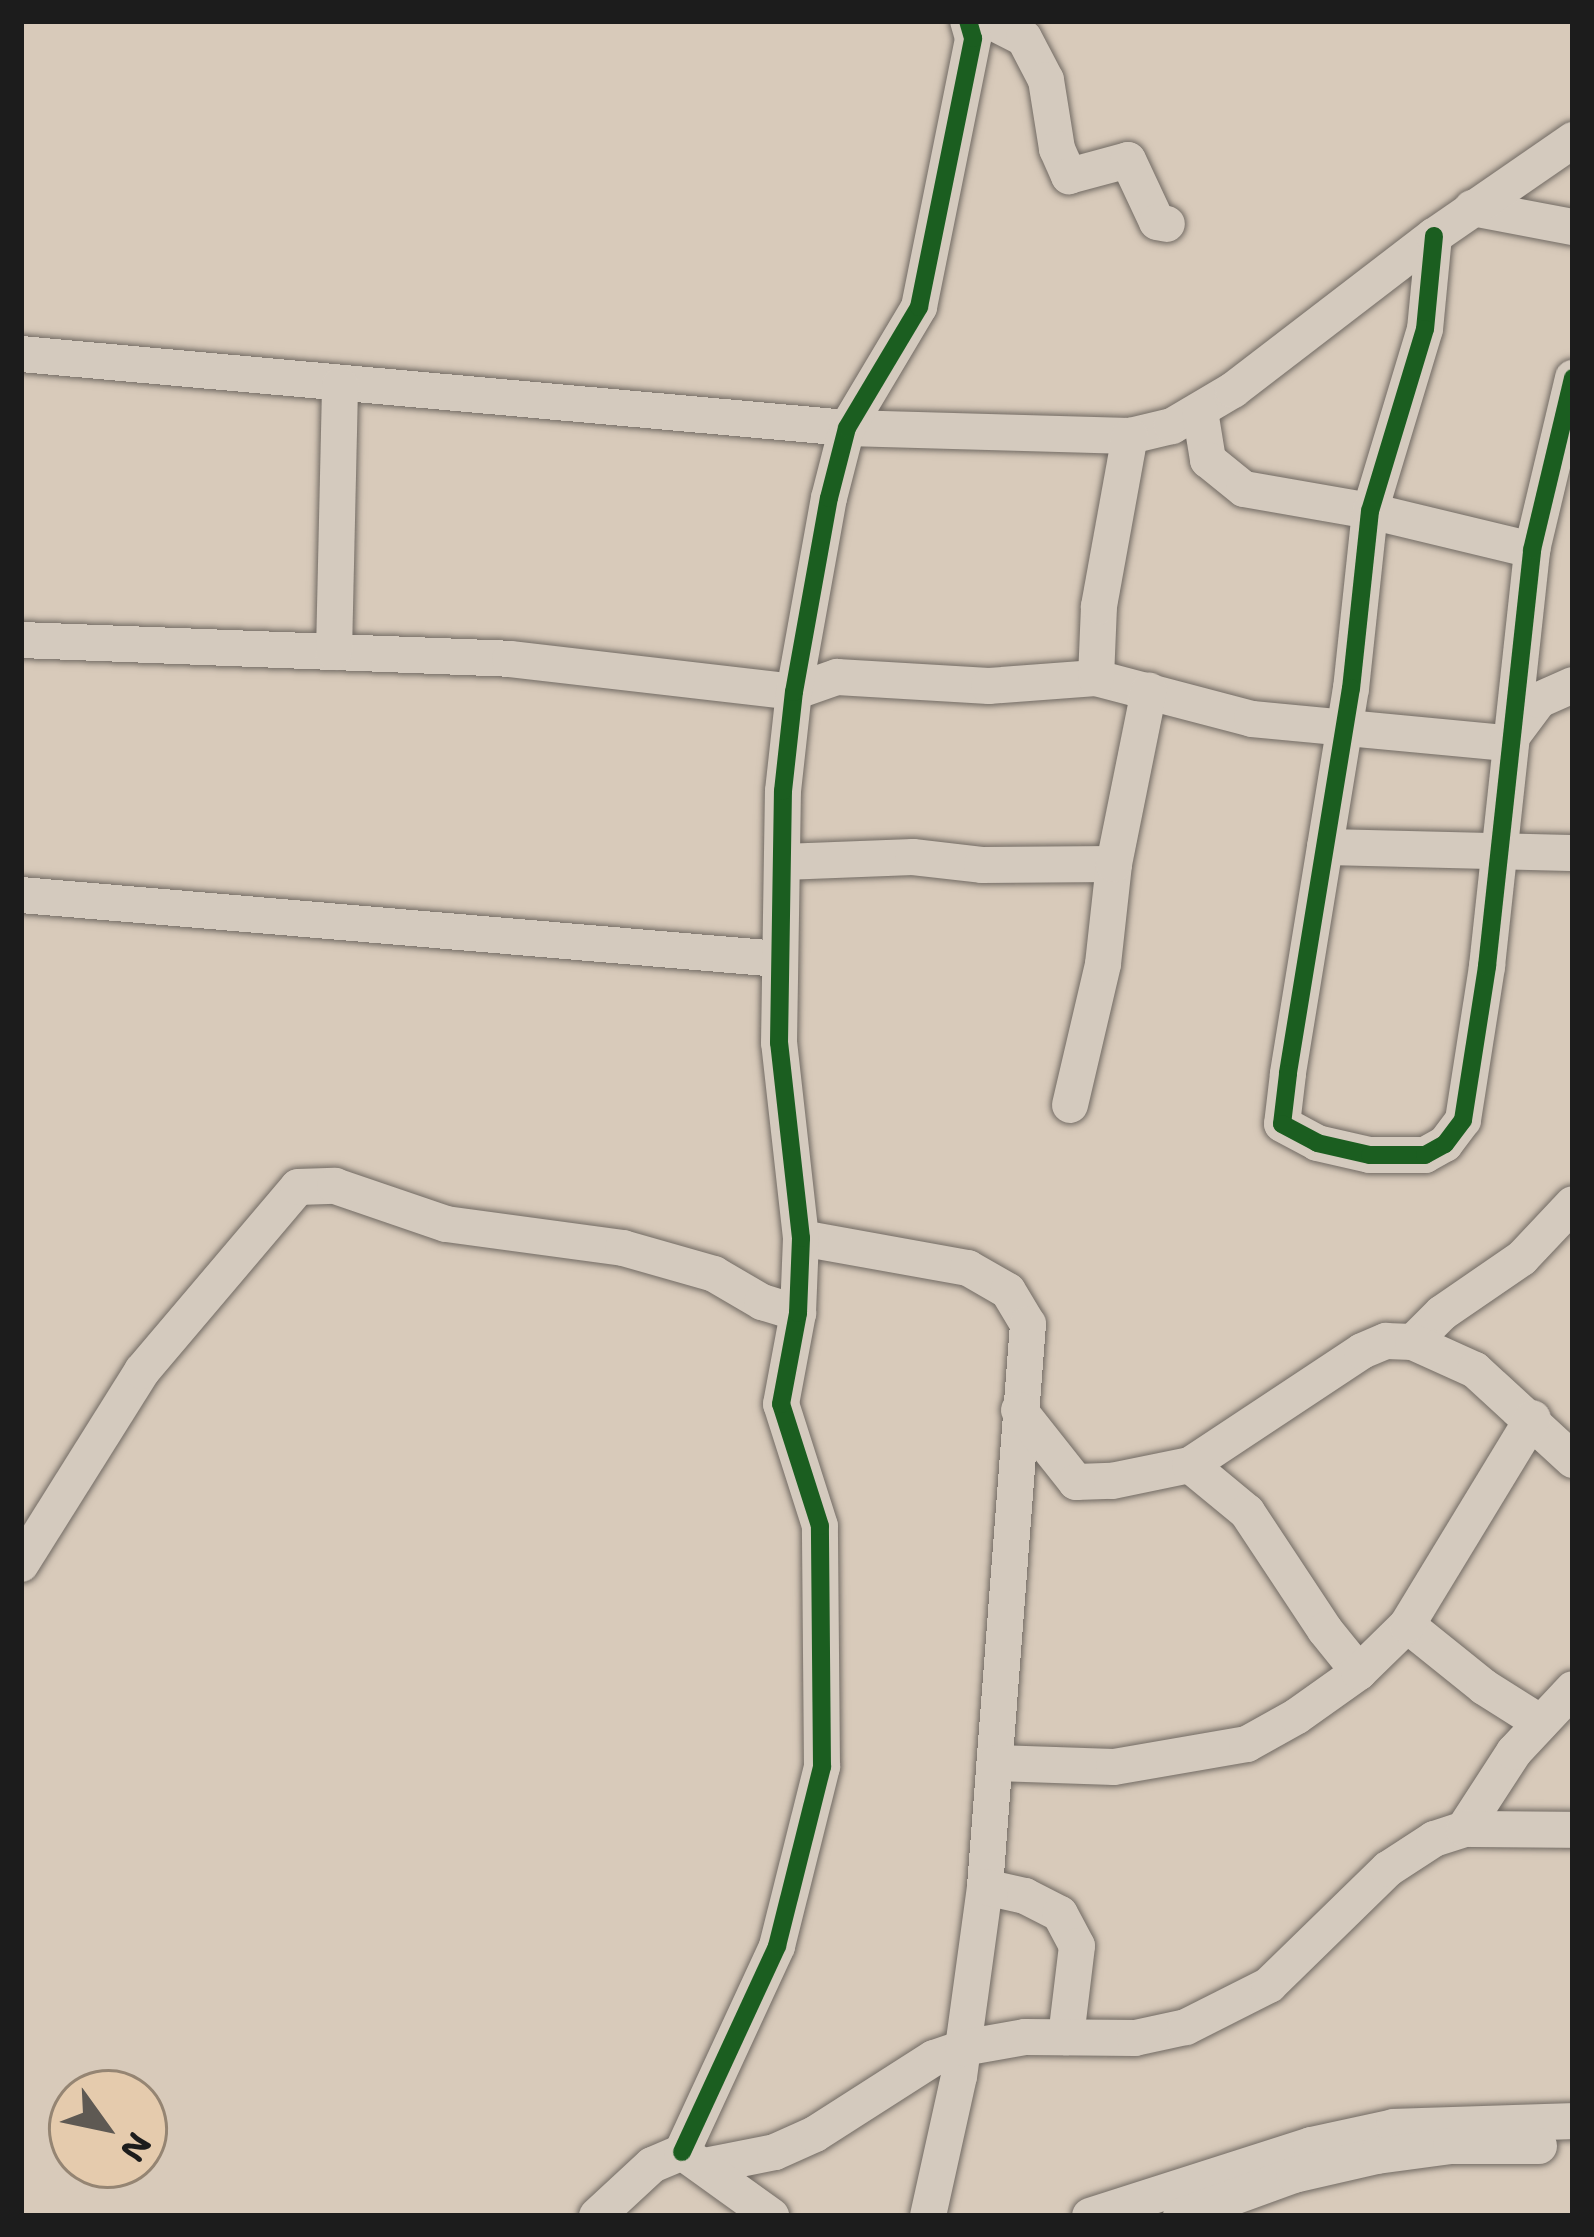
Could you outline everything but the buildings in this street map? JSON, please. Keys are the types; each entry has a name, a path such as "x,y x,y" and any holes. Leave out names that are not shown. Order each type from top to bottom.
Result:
{"street":[{"path":"694,2159 777,1946 822,1767 820,1526 781,1404 798,1313 801,1238 799,1179 779,1043 783,791 794,692 847,428 919,307 977,25 1024,38 1046,80 1057,148 1069,176 1128,160 1157,222 1166,224"},
{"path":"21,354 847,428 1130,436 1172,426 1200,411 1472,208 1573,140"},
{"path":"1472,208 1573,227"},
{"path":"1434,236 1425,329 1370,511 1344,730 1282,1124 1317,1143 1370,1154 1424,1155 1445,1144 1463,1120 1473,1076 1532,550 1561,483 1573,378"},
{"path":"334,652 340,385"},
{"path":"1200,411 1208,460 1226,478 1265,494 1370,511 1532,550"},
{"path":"1096,678 1100,606 1130,436"},
{"path":"21,640 510,659 794,692 837,677 989,686 1096,678 1252,719 1508,743"},
{"path":"1508,743 1539,700 1573,686"},
{"path":"1070,1105 1103,964 1114,864 1149,690"},
{"path":"1325,847 1573,853"},
{"path":"783,862 913,857 982,865 1114,864"},
{"path":"21,895 779,959"},
{"path":"21,1564 142,1371 298,1187 335,1186 446,1224 623,1248 714,1274 762,1302 798,1313"},
{"path":"1413,1342 1442,1313 1522,1258 1573,1204"},
{"path":"801,1238 968,1268 1008,1291 1028,1324 985,1887 964,2048 928,2216"},
{"path":"1019,1410 1076,1482 1190,1465 1362,1351 1386,1341 1413,1342 1475,1370 1533,1418 1573,1460"},
{"path":"996,1763 1114,1767 1247,1744 1359,1672 1407,1625 1533,1418"},
{"path":"1190,1465 1247,1512 1324,1630 1359,1672"},
{"path":"1407,1625 1484,1687 1541,1723"},
{"path":"1464,1829 1514,1752 1573,1689"},
{"path":"597,2216 652,2164 775,2152 814,2134 934,2058 964,2048 1066,2037 1136,2038 1186,2027 1230,2008 1294,1965 1388,1869 1434,1839 1464,1829 1573,1830"},
{"path":"985,1887 1025,1896 1060,1914 1077,1946 1066,2037"},
{"path":"1090,2216 1311,2145 1394,2127 1573,2120"},
{"path":"1181,2216 1294,2175 1378,2156 1451,2146 1573,2145"},
{"path":"694,2159 771,2216"}],"cycle path":[{"path":"682,2152 777,1946 822,1767 820,1526 781,1404 798,1313 801,1238 779,1043 783,791 794,692 829,498 847,428 919,307 973,38 968,21"},
{"path":"1434,236 1425,329 1370,511 1351,688 1288,1074 1282,1124 1317,1143 1370,1155 1425,1155 1445,1144 1463,1120 1487,966 1532,550 1573,378"}]}
